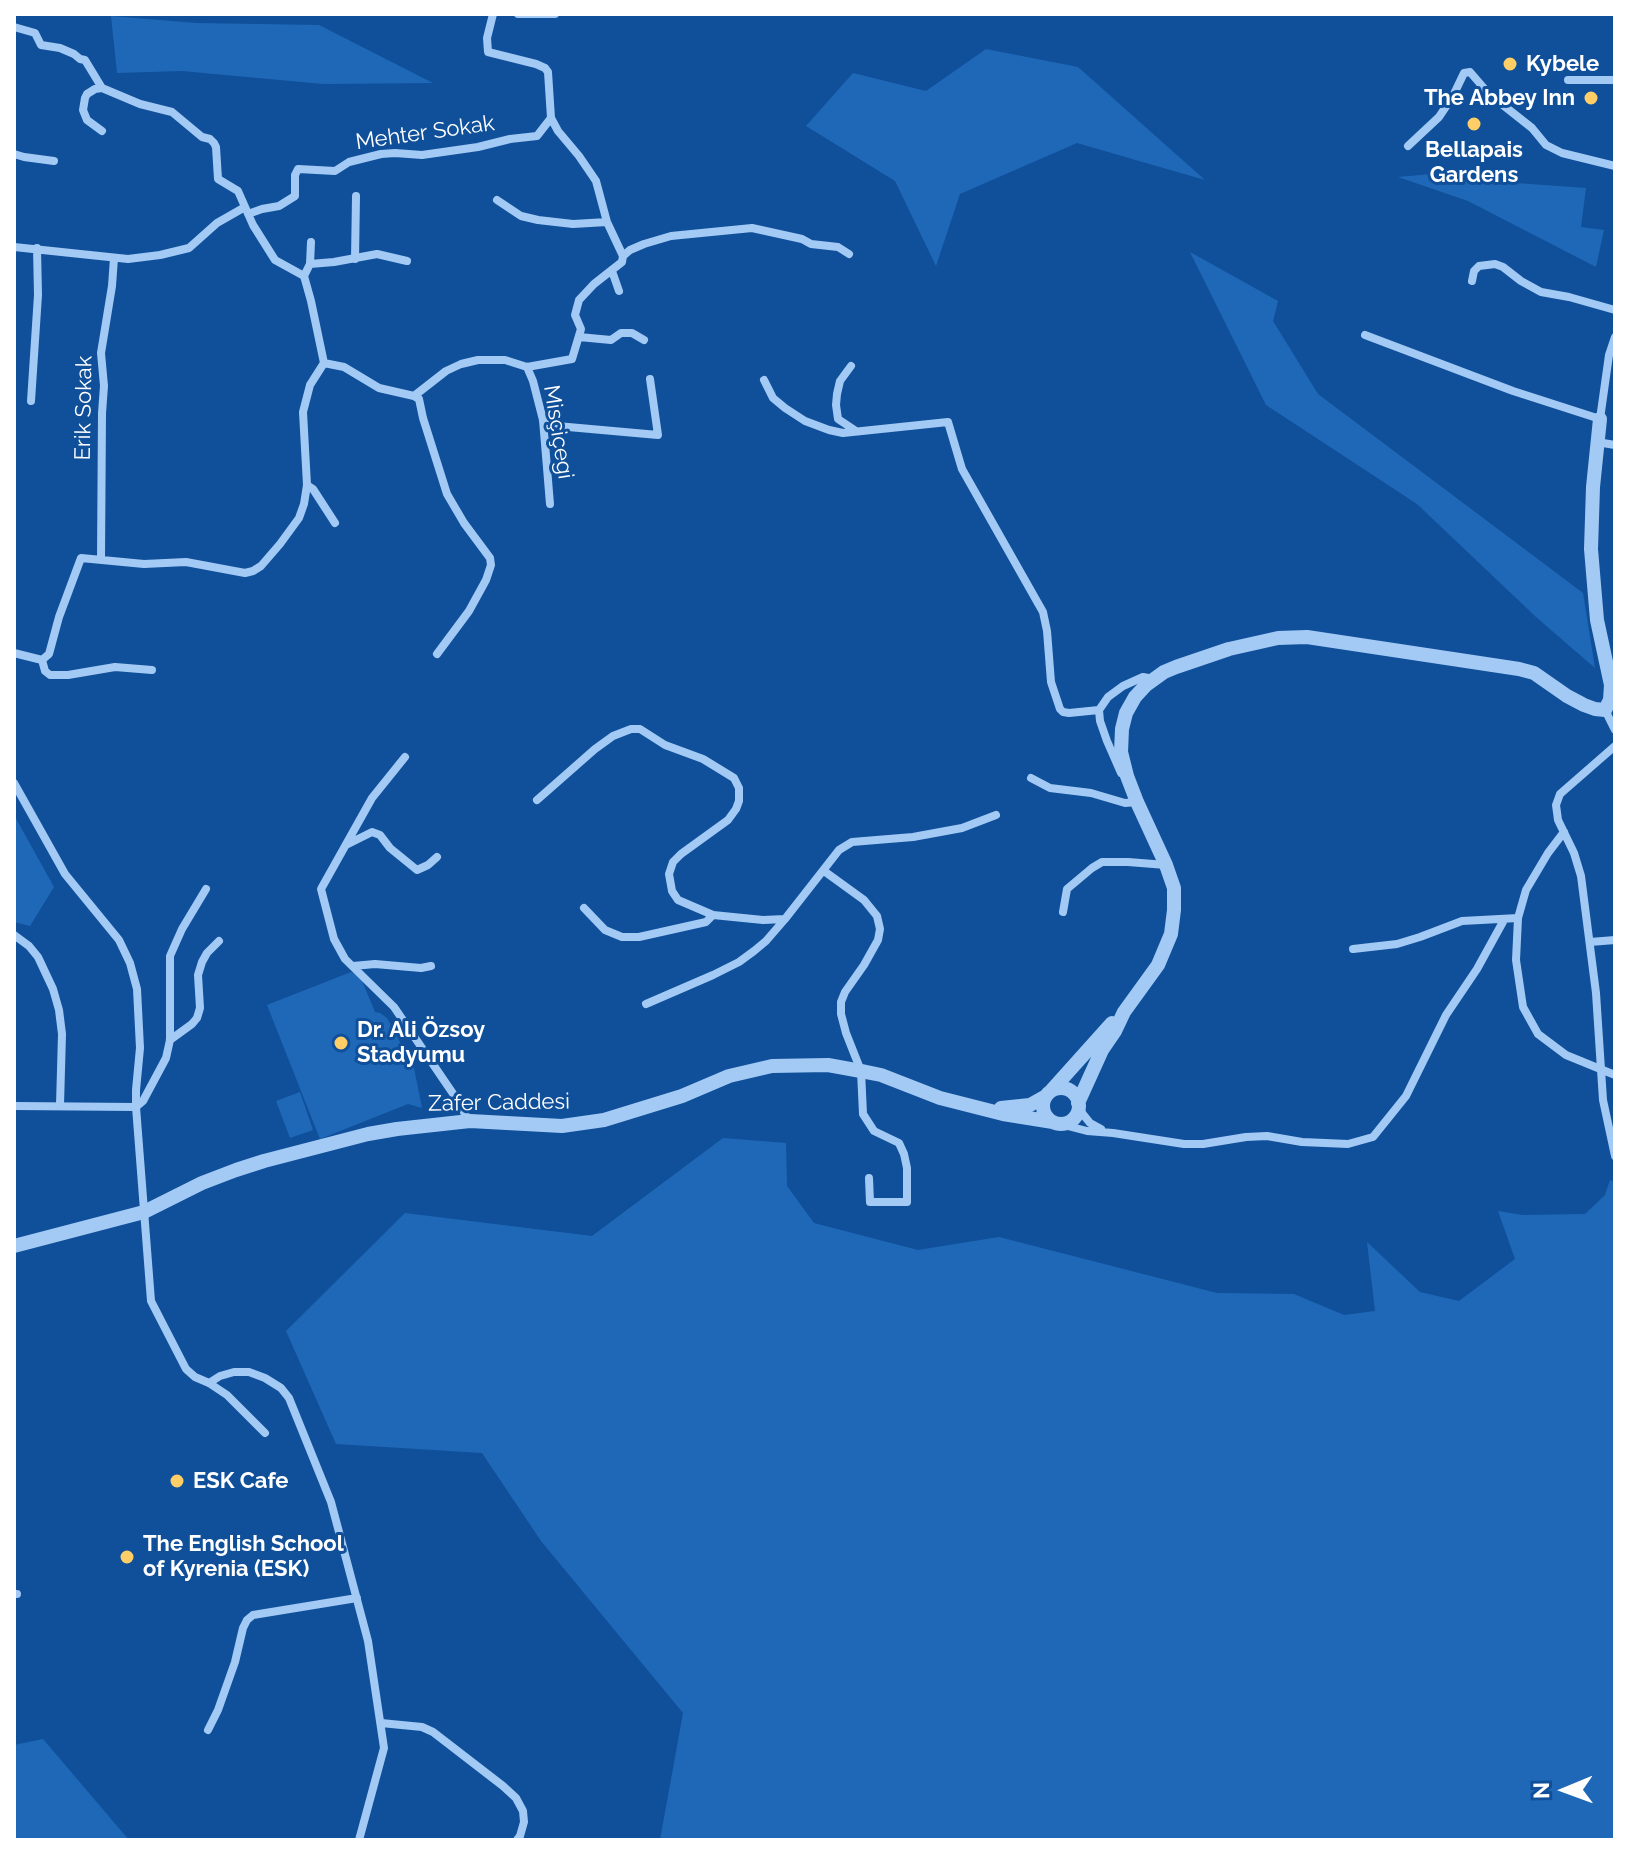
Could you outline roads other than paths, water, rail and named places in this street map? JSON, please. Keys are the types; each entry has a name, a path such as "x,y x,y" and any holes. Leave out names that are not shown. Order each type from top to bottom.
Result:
{"street":[{"path":"414,396 446,371 478,360 505,360 527,367 572,359 581,329 575,315 579,300 622,262 623,256 607,222 596,181 551,118 545,68 526,60 488,52 487,38 493,14"},
{"path":"518,14 555,14"},
{"path":"14,27 35,33 41,45 60,48 85,60 102,88"},
{"path":"1408,146 1439,117 1464,73 1470,72 1489,94 1532,128 1546,145 1562,153 1615,166"},
{"path":"1568,80 1615,80"},
{"path":"102,131 87,120 83,110 87,94 102,88 140,104 172,112 202,137 210,139 216,147 218,179 238,191 275,260 304,276"},
{"name":"Mehter Sokak","path":"246,210 279,206 295,196 298,169 335,171 349,162 381,154 422,155 537,136 551,118"},
{"path":"14,154 54,161"},
{"path":"355,259 356,196"},
{"path":"497,200 530,219 573,224 607,222"},
{"path":"14,247 128,259 160,255 189,248 217,223 246,210"},
{"path":"623,256 644,244 671,236 752,228 802,239 811,244 838,247 849,254"},
{"path":"42,660 49,654 81,558 144,564 186,562 245,573 261,566 299,518 307,485 303,412 310,385 324,359 304,276 310,264 311,242"},
{"path":"31,401 38,295 37,248"},
{"path":"310,264 377,254 407,261"},
{"name":"Erik Sokak","path":"101,559 104,386 101,353 114,258"},
{"path":"1472,281 1474,271 1479,266 1495,264 1541,292 1615,310"},
{"path":"612,271 619,291"},
{"path":"579,337 611,340 621,333 632,333 644,340"},
{"path":"1365,335 1513,391 1600,419"},
{"path":"1605,710 1610,700 1611,685 1597,620 1591,549 1597,442 1609,355 1615,337"},
{"path":"324,359 379,388 419,399 447,494 490,558 489,573 478,596 437,654"},
{"path":"851,366 840,381 836,405 838,419 857,432"},
{"name":"Misçiçegi","path":"527,367 543,420 550,504"},
{"path":"543,420 557,426 658,435 650,379"},
{"path":"764,380 773,398 785,408 805,421 829,430 843,433 948,422 962,469 1043,612 1051,682 1060,709 1069,713 1099,710"},
{"path":"1597,442 1615,445"},
{"path":"307,485 313,489 335,523"},
{"path":"1124,1012 1048,1093 1043,1110 1046,1117 1056,1123 1067,1123 1073,1119 1102,1050 1124,1012 1158,965 1171,934 1174,888 1137,802 1121,752 1126,713 1135,697 1164,672 1229,649 1278,638 1307,637 1519,669 1534,673 1584,705 1605,710"},
{"path":"14,653 42,660"},
{"path":"42,660 45,671 50,675 115,667 152,670"},
{"path":"1130,784 1119,770 1110,749 1099,710 1108,697 1123,686 1143,677 1155,679"},
{"path":"1605,710 1615,730"},
{"path":"537,800 595,749 613,736 631,729 640,729 665,745 703,759 734,778 739,788 739,801 728,820 673,862 669,874 672,891 678,900 713,915 785,919"},
{"path":"1615,746 1560,794 1556,805 1558,820 1581,876 1605,1116 1615,1156"},
{"path":"405,757 372,798 321,889 334,939 345,959 394,1007 470,1121"},
{"path":"1031,778 1050,788 1091,793 1125,803 1137,802"},
{"path":"14,783 65,874 119,940 137,989 140,1048 136,1107 151,1301 186,1369 227,1395 265,1433"},
{"path":"646,1004 739,962 766,941 839,850 852,842 913,837 962,828 996,815"},
{"path":"345,845 372,832 380,835 390,848 417,870 437,857"},
{"path":"1564,832 1526,890 1518,918 1516,960 1523,1007 1538,1034 1566,1055 1615,1075"},
{"path":"1063,912 1067,889 1102,862 1166,865"},
{"path":"824,871 864,900 877,916 880,929 878,940 845,992 841,1014 861,1071 863,1114 874,1131 899,1143 904,1154 907,1202 870,1202 869,1178"},
{"path":"14,1106 136,1107 143,1101 166,1058 170,1040 170,956 206,889"},
{"path":"584,908 605,930 622,937 639,937 706,922 713,915"},
{"path":"1353,949 1397,944 1462,921 1518,918"},
{"name":"Zafer Caddesi","path":"14,1246 144,1212 202,1183 264,1161 368,1134 470,1121 562,1126 604,1120 682,1096 729,1076 772,1066 828,1065 881,1075 940,1098 1087,1131 1184,1144 1267,1136 1302,1142 1348,1144 1373,1137 1406,1096 1446,1015 1477,969 1504,920"},
{"path":"14,935 38,957 59,1010 63,1064 60,1105"},
{"path":"1590,942 1615,940"},
{"path":"170,1040 197,1018 200,1008 198,975 207,953 219,941"},
{"path":"353,966 431,966"},
{"path":"1048,1093 1057,1088 1067,1089 1073,1093 1090,1123 1113,1133"},
{"name":"Zafer Caddesi","path":"989,1109 1030,1105 1048,1093"},
{"path":"209,1383 234,1372 249,1372 281,1388 289,1398 331,1502 368,1641 384,1748 359,1840"},
{"path":"208,1730 218,1710 247,1620 253,1615 357,1598"},
{"path":"381,1723 422,1727 433,1732 503,1786 516,1798 523,1811 524,1822 517,1840"}],"place":[{"name":"Kybele","path":"1510,64"},
{"name":"The Abbey Inn","path":"1591,98"},
{"name":"Bellapais Gardens","path":"1474,124"},
{"name":"Dr. Ali Özsoy Stadyumu","path":"341,1043"},
{"name":"ESK Cafe","path":"177,1481"},
{"name":"The English School of Kyrenia (ESK)","path":"127,1557"}]}
